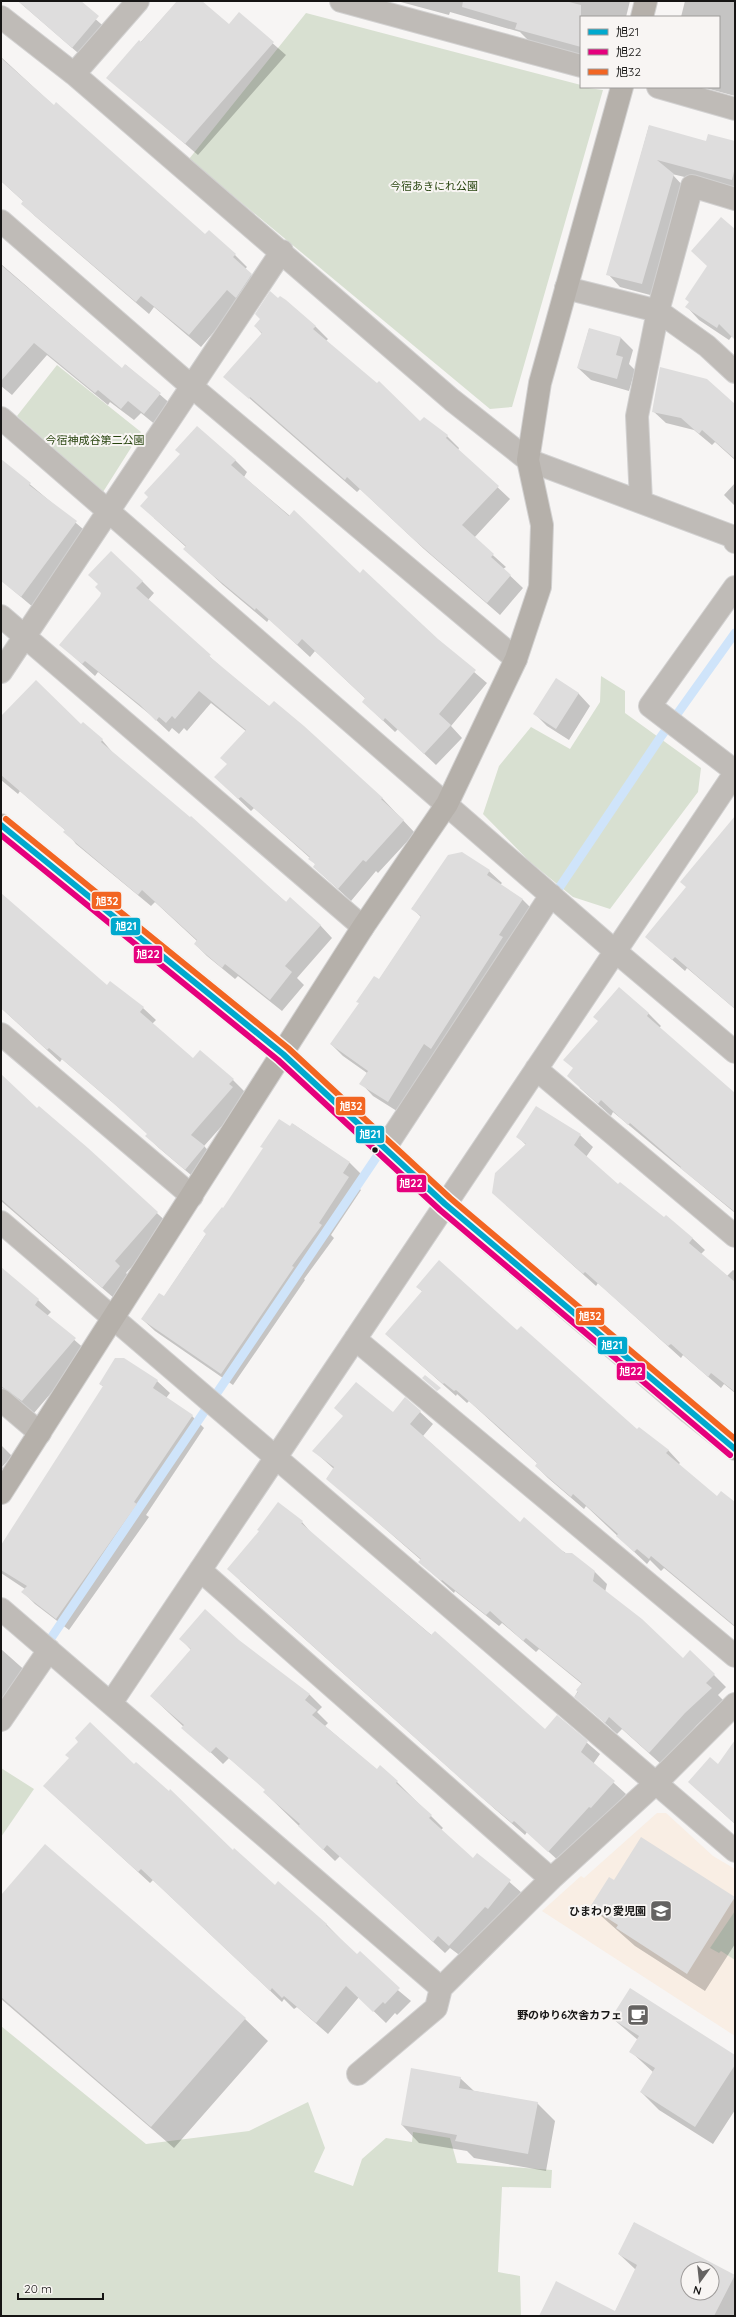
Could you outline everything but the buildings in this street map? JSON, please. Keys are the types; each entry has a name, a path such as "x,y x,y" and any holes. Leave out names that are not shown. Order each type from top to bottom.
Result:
{"street":[{"path":"74,74 138,1"},
{"path":"341,1 580,66"},
{"path":"642,16 646,1"},
{"path":"1,17 74,74 282,251 452,400 528,460 734,537 735,542"},
{"path":"1,1493 363,927 447,804 516,659 540,587 542,525 528,460 540,382 622,88"},
{"path":"662,88 735,109"},
{"path":"641,501 637,416 658,311 692,186 735,199"},
{"path":"1,222 192,386 516,659"},
{"path":"1,672 282,251"},
{"path":"566,288 658,311 707,346 735,372"},
{"path":"1,418 447,804 551,896 735,1052"},
{"path":"111,1704 735,772 650,706 735,587"},
{"path":"1,616 363,927"},
{"path":"1,825 283,1054 445,1204 690,1413 735,1449"},
{"path":"385,1148 551,896"},
{"path":"1,1034 192,1196"},
{"path":"536,1069 735,1236"},
{"path":"1,1222 735,1852"},
{"path":"355,1339 735,1656"},
{"path":"1,1400 40,1433"},
{"path":"200,1570 551,1879"},
{"path":"1,1609 441,1988"},
{"path":"1,1720 49,1650"},
{"path":"358,2074 436,2008 441,1988 551,1879 656,1783 735,1704"}],"shaded area":[{"path":"657,1813 666,1813 713,1856 735,1869 735,2036 542,1911 581,1876 584,1878"}],"green space":[{"name":"今宿あきにれ公園","path":"306,13 580,85 580,88 603,90 512,407 490,409 189,159"},
{"name":"今宿神成谷第二公園","path":"57,365 141,432 103,492 17,416"},
{"path":"601,676 625,691 625,713 701,768 698,792 610,909 573,897 529,861 483,814 499,766 531,727 570,749 600,702"},
{"path":"1,1768 34,1789 1,1837"},
{"path":"735,1911 735,1960 721,1951 719,1953 710,1948"},
{"path":"1,2026 146,2144 249,2131 308,2102 325,2148 314,2172 353,2186 362,2159 386,2138 412,2142 413,2132 450,2138 457,2163 552,2170 551,2188 502,2187 498,2272 520,2276 521,2316 1,2316"}],"waterway":[{"path":"553,897 660,738 735,633"},
{"path":"45,1647 384,1146"}],"transit line":[{"name":"旭32","path":"6,819 288,1048 450,1198 735,1439"},
{"name":"旭21","path":"1,825 283,1054 445,1204 735,1449"},
{"name":"旭22","path":"1,835 278,1060 440,1210 730,1455"}],"place":[{"name":"ひまわり愛児園","path":"661,1911"},
{"name":"野のゆり6次舎カフェ","path":"638,2015"}]}
